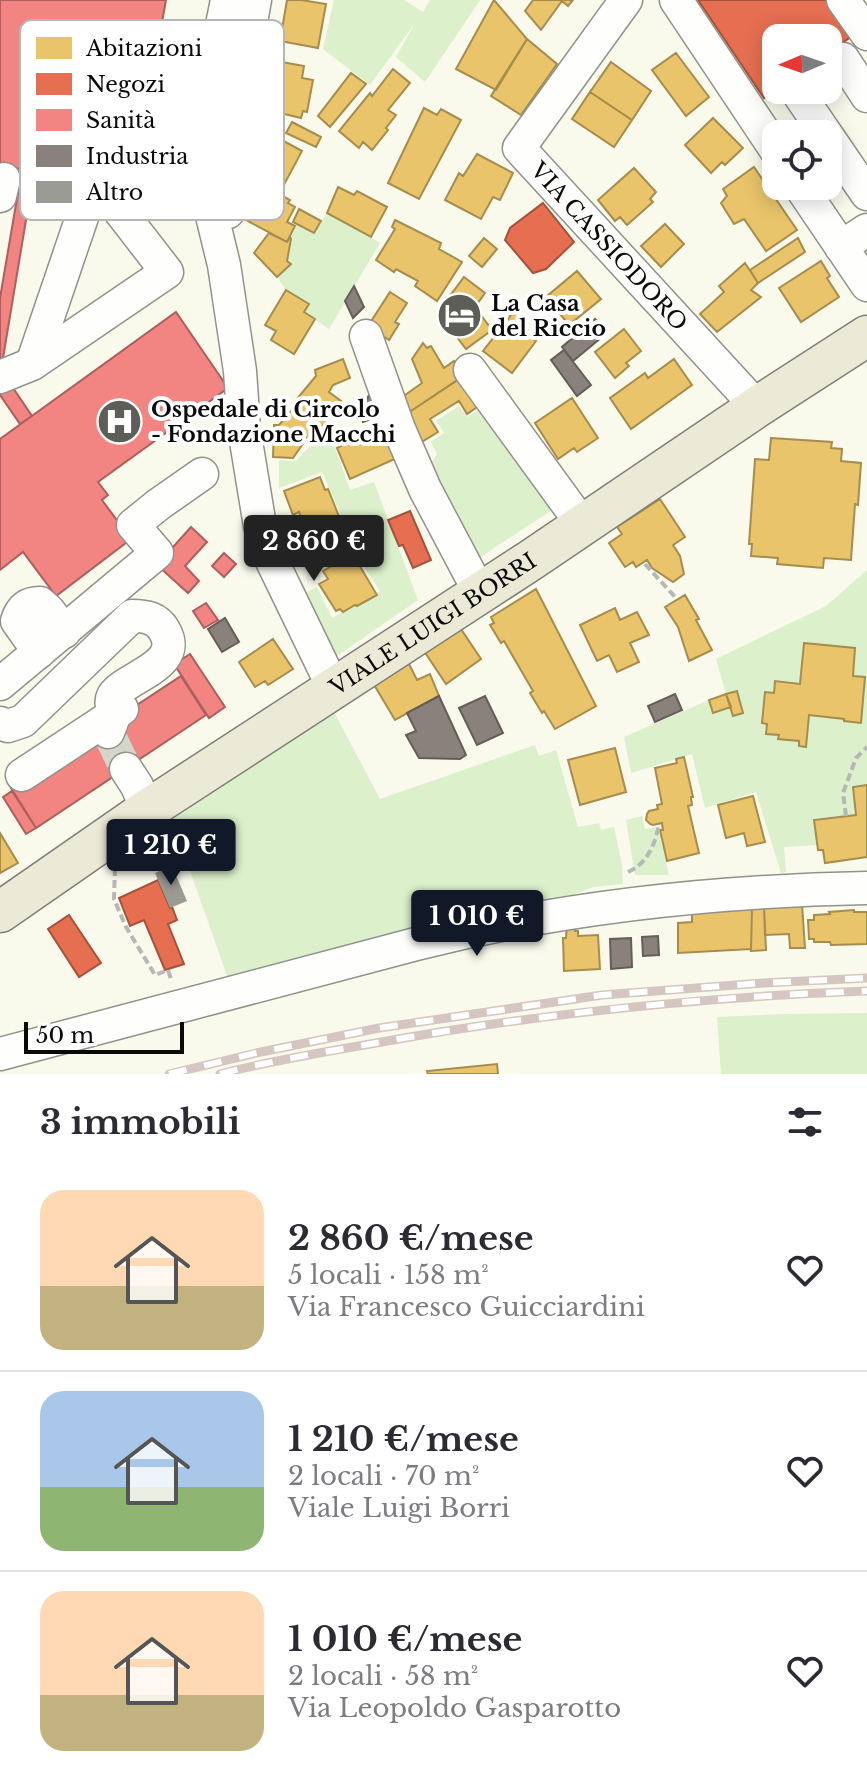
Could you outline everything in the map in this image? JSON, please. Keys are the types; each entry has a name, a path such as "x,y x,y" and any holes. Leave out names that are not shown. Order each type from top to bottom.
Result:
{"main road":[{"name":"VIALE LUIGI BORRI","path":"0,912 147,810 867,336"}],"street":[{"path":"223,20 227,0"},
{"path":"251,20 255,0"},
{"name":"VIA CASSIODORO","path":"626,0 519,148 757,407"},
{"path":"676,0 762,129"},
{"path":"843,0 867,34"},
{"path":"842,60 867,96"},
{"path":"842,158 867,194"},
{"path":"814,200 854,239 867,285"},
{"path":"32,364 81,220"},
{"path":"0,377 32,364 167,272 127,220"},
{"path":"213,220 224,265 240,371 244,429 260,526 270,557 334,689"},
{"path":"230,220 257,383 258,431 253,484"},
{"path":"366,336 399,429 425,489 480,593"},
{"path":"470,370 582,524"},
{"path":"0,684 157,553 133,525 202,474"},
{"path":"0,723 8,726 23,721 132,616 146,616 160,623 168,636 167,651 158,665 114,695 111,723"},
{"path":"22,775 111,723 163,679"},
{"path":"126,769 147,810"},
{"path":"0,1054 416,944 532,919 722,895 867,888"}],"path":[{"path":"645,564 676,598"},
{"path":"846,816 843,793 856,758 867,747"},
{"path":"628,872 643,863 662,826"},
{"path":"115,854 114,899 126,927 155,975 168,970 172,983"}],"green space":[{"path":"334,0 404,0 423,12 430,0 480,0 425,82 396,57 415,23 370,85 323,49"},
{"path":"327,213 380,243 329,329 304,312 308,304 286,290 277,277 290,264 287,261 297,224 314,234"},
{"path":"488,404 561,504 476,560 426,470 437,454 431,442 444,433 436,421 459,406 467,417"},
{"path":"331,436 350,490 374,482 418,600 337,656 305,593 317,587 332,618 380,591 354,552 310,575 300,549 348,531 322,472 279,488 279,460 296,461 309,447"},
{"path":"867,570 867,785 853,788 856,815 814,820 817,845 784,847 786,872 781,873 756,792 705,808 692,754 631,773 624,737 709,700 713,713 731,707 743,713 737,691 726,694 716,659 826,606"},
{"path":"334,712 380,799 535,745 539,756 556,750 578,827 599,823 601,830 614,827 623,884 593,887 550,904 231,987 172,820"},
{"path":"642,816 645,829 658,827 669,875 635,875 626,820"},
{"path":"867,1013 867,1074 721,1074 717,1017"}],"building: Abitazioni":[{"path":"287,0 326,4 318,48 284,42"},
{"path":"494,0 527,39 496,90 456,69"},
{"path":"533,0 573,0 568,6 562,1 541,30 525,11"},
{"path":"527,39 557,64 521,115 491,96"},
{"path":"676,53 709,97 686,116 652,70"},
{"path":"284,62 304,66 302,78 313,80 307,112 303,111 301,118 284,114"},
{"path":"611,62 651,91 632,120 590,92"},
{"path":"393,69 410,83 388,110 396,115 386,128 388,130 372,150 363,142 359,148 339,131"},
{"path":"351,73 366,84 330,127 318,116"},
{"path":"590,92 632,120 614,147 572,119"},
{"path":"424,108 437,115 441,109 461,120 419,199 388,183"},
{"path":"713,118 743,148 711,173 685,145"},
{"path":"292,122 321,137 316,147 286,133"},
{"path":"284,141 302,151 284,185"},
{"path":"477,154 513,173 500,200 493,197 481,219 445,200 459,173 463,176"},
{"path":"754,167 762,179 762,200 777,200 797,230 766,251 744,219 734,224 721,203 727,196 723,189"},
{"path":"634,168 656,192 650,199 653,202 627,225 620,217 615,221 598,200"},
{"path":"338,187 354,195 357,191 387,207 371,237 327,213"},
{"path":"284,197 295,207 287,222 295,226 287,242 246,220 284,220"},
{"path":"299,209 321,221 314,233 293,222"},
{"path":"395,220 441,243 439,249 462,262 437,301 415,286 418,281 396,269 394,272 376,260 395,229 392,227"},
{"path":"665,224 684,244 661,267 641,246"},
{"path":"269,233 287,242 291,239 287,261 291,264 277,277 254,253"},
{"path":"484,238 497,249 482,267 469,256"},
{"path":"798,238 805,252 758,283 750,270"},
{"path":"821,261 839,297 801,322 779,288"},
{"path":"745,263 758,283 751,290 761,297 717,332 700,314 724,292 719,286"},
{"path":"577,271 601,299 569,325 546,297"},
{"path":"464,277 485,293 475,307 492,330 466,349 438,312"},
{"path":"286,290 309,304 304,312 315,319 294,354 271,340 276,331 265,325"},
{"path":"390,292 407,303 395,322 399,324 389,340 368,326"},
{"path":"515,310 528,330 525,333 536,341 512,373 483,351"},
{"path":"624,329 641,351 626,363 629,366 615,378 595,352"},
{"path":"423,343 427,348 431,346 444,368 454,361 463,376 405,415 398,400 422,383 412,359"},
{"path":"343,359 350,378 333,385 329,392 341,401 311,441 307,438 293,458 273,457 274,425 279,425 297,404 296,400 316,376 315,370"},
{"path":"674,359 692,385 631,429 610,398 645,373 648,378"},
{"path":"467,374 486,401 467,414 459,401 430,419 438,432 420,443 405,415"},
{"path":"572,398 598,438 577,452 574,448 558,459 535,423"},
{"path":"381,423 397,458 350,479 337,448 341,446 340,442"},
{"path":"771,438 832,442 831,448 842,449 841,461 861,463 851,560 824,558 823,568 777,564 778,558 751,556 752,544 749,544 755,459 769,460"},
{"path":"320,477 344,529 310,542 299,512 293,515 284,491"},
{"path":"660,499 685,537 673,545 680,556 684,574 673,582 652,568 647,560 636,567 633,562 625,567 609,543 622,534 617,527"},
{"path":"349,556 354,565 358,563 377,595 343,612 340,609 336,611 319,584 328,579 323,571"},
{"path":"536,589 596,706 555,729 530,693 533,691 504,641 501,643 490,625 494,623 491,617"},
{"path":"685,595 712,650 689,661 678,627 665,607"},
{"path":"615,608 620,620 637,612 649,635 630,643 639,662 617,672 609,655 597,661 580,625"},
{"path":"459,626 481,659 446,684 424,651"},
{"path":"273,639 293,669 268,685 265,681 255,687 239,662"},
{"path":"804,643 855,648 853,676 865,677 861,723 809,715 806,747 799,746 799,741 778,739 779,735 766,734 767,724 762,723 765,692 774,693 775,681 800,684"},
{"path":"405,656 417,680 430,674 439,696 395,720 370,678"},
{"path":"737,691 743,713 733,716 726,694"},
{"path":"726,694 731,707 713,713 709,700"},
{"path":"615,748 626,792 580,805 568,760"},
{"path":"684,757 693,797 692,805 688,806 699,853 667,861 660,830 663,830 662,823 653,825 646,820 649,811 658,809 657,805 662,804 655,768 677,763 676,759"},
{"path":"867,785 867,857 825,863 823,850 818,850 814,820 856,815 853,787"},
{"path":"753,796 765,842 747,846 744,833 726,838 718,805"},
{"path":"0,833 18,863 0,873"},
{"path":"802,904 805,948 790,948 789,934 765,935 764,906"},
{"path":"764,906 766,950 751,951 752,907"},
{"path":"752,907 751,951 678,953 678,923 692,922 692,909"},
{"path":"854,910 867,912 867,944 831,945 830,942 809,939 808,920 814,920 814,915"},
{"path":"567,924 574,924 578,936 598,935 600,969 564,971 563,938 566,938"},
{"path":"497,1064 498,1074 428,1074 427,1071"}],"building: Negozi":[{"path":"698,0 826,0 852,36 842,43 842,24 762,24 762,95"},
{"path":"543,203 574,242 546,269 533,273 505,240 510,228"},
{"path":"410,511 431,560 413,568 388,520"},
{"path":"158,880 177,920 168,924 184,964 165,970 144,920 130,926 119,898"},
{"path":"69,915 101,963 79,977 48,929"}],"building: Sanità":[{"path":"0,0 166,0 162,20 20,20 20,169 0,165"},
{"path":"20,181 20,220 26,220 1,370 32,416 20,424 0,395 0,298"},
{"path":"176,312 228,388 98,482 108,495 102,500 131,539 56,596 23,552 0,570 0,439"},
{"path":"191,527 207,542 185,566 199,581 188,593 157,565"},
{"path":"224,553 236,564 224,577 212,566"},
{"path":"206,603 218,620 204,628 193,611"},
{"path":"190,654 225,707 209,718 174,664"},
{"path":"181,676 206,715 36,828 11,788"},
{"path":"12,791 36,828 26,834 3,797"}],"building: Industria":[{"path":"354,286 364,307 353,318 345,301"},
{"path":"595,319 607,333 573,361 562,347"},
{"path":"564,350 591,385 577,396 551,360"},
{"path":"372,392 382,415 363,422 358,409"},
{"path":"225,618 239,642 222,652 208,629"},
{"path":"675,694 682,710 655,722 648,706"},
{"path":"439,696 466,755 460,759 419,758 406,735 416,731 407,713"},
{"path":"485,696 503,733 477,745 459,708"},
{"path":"658,936 659,955 643,956 642,937"},
{"path":"631,938 632,967 611,969 610,939"}],"building: Altro":[{"path":"172,866 187,901 170,908 155,873"}],"tunnel":[{"path":"108,732 126,769"}],"railway":[{"path":"169,1074 379,1028 602,995 867,978"},
{"path":"220,1074 432,1033 556,1016 680,1002 867,991"}],"place":[{"name":"La Casa del Riccio","path":"460,316"},
{"name":"Ospedale di Circolo - Fondazione Macchi","path":"120,422"}]}
